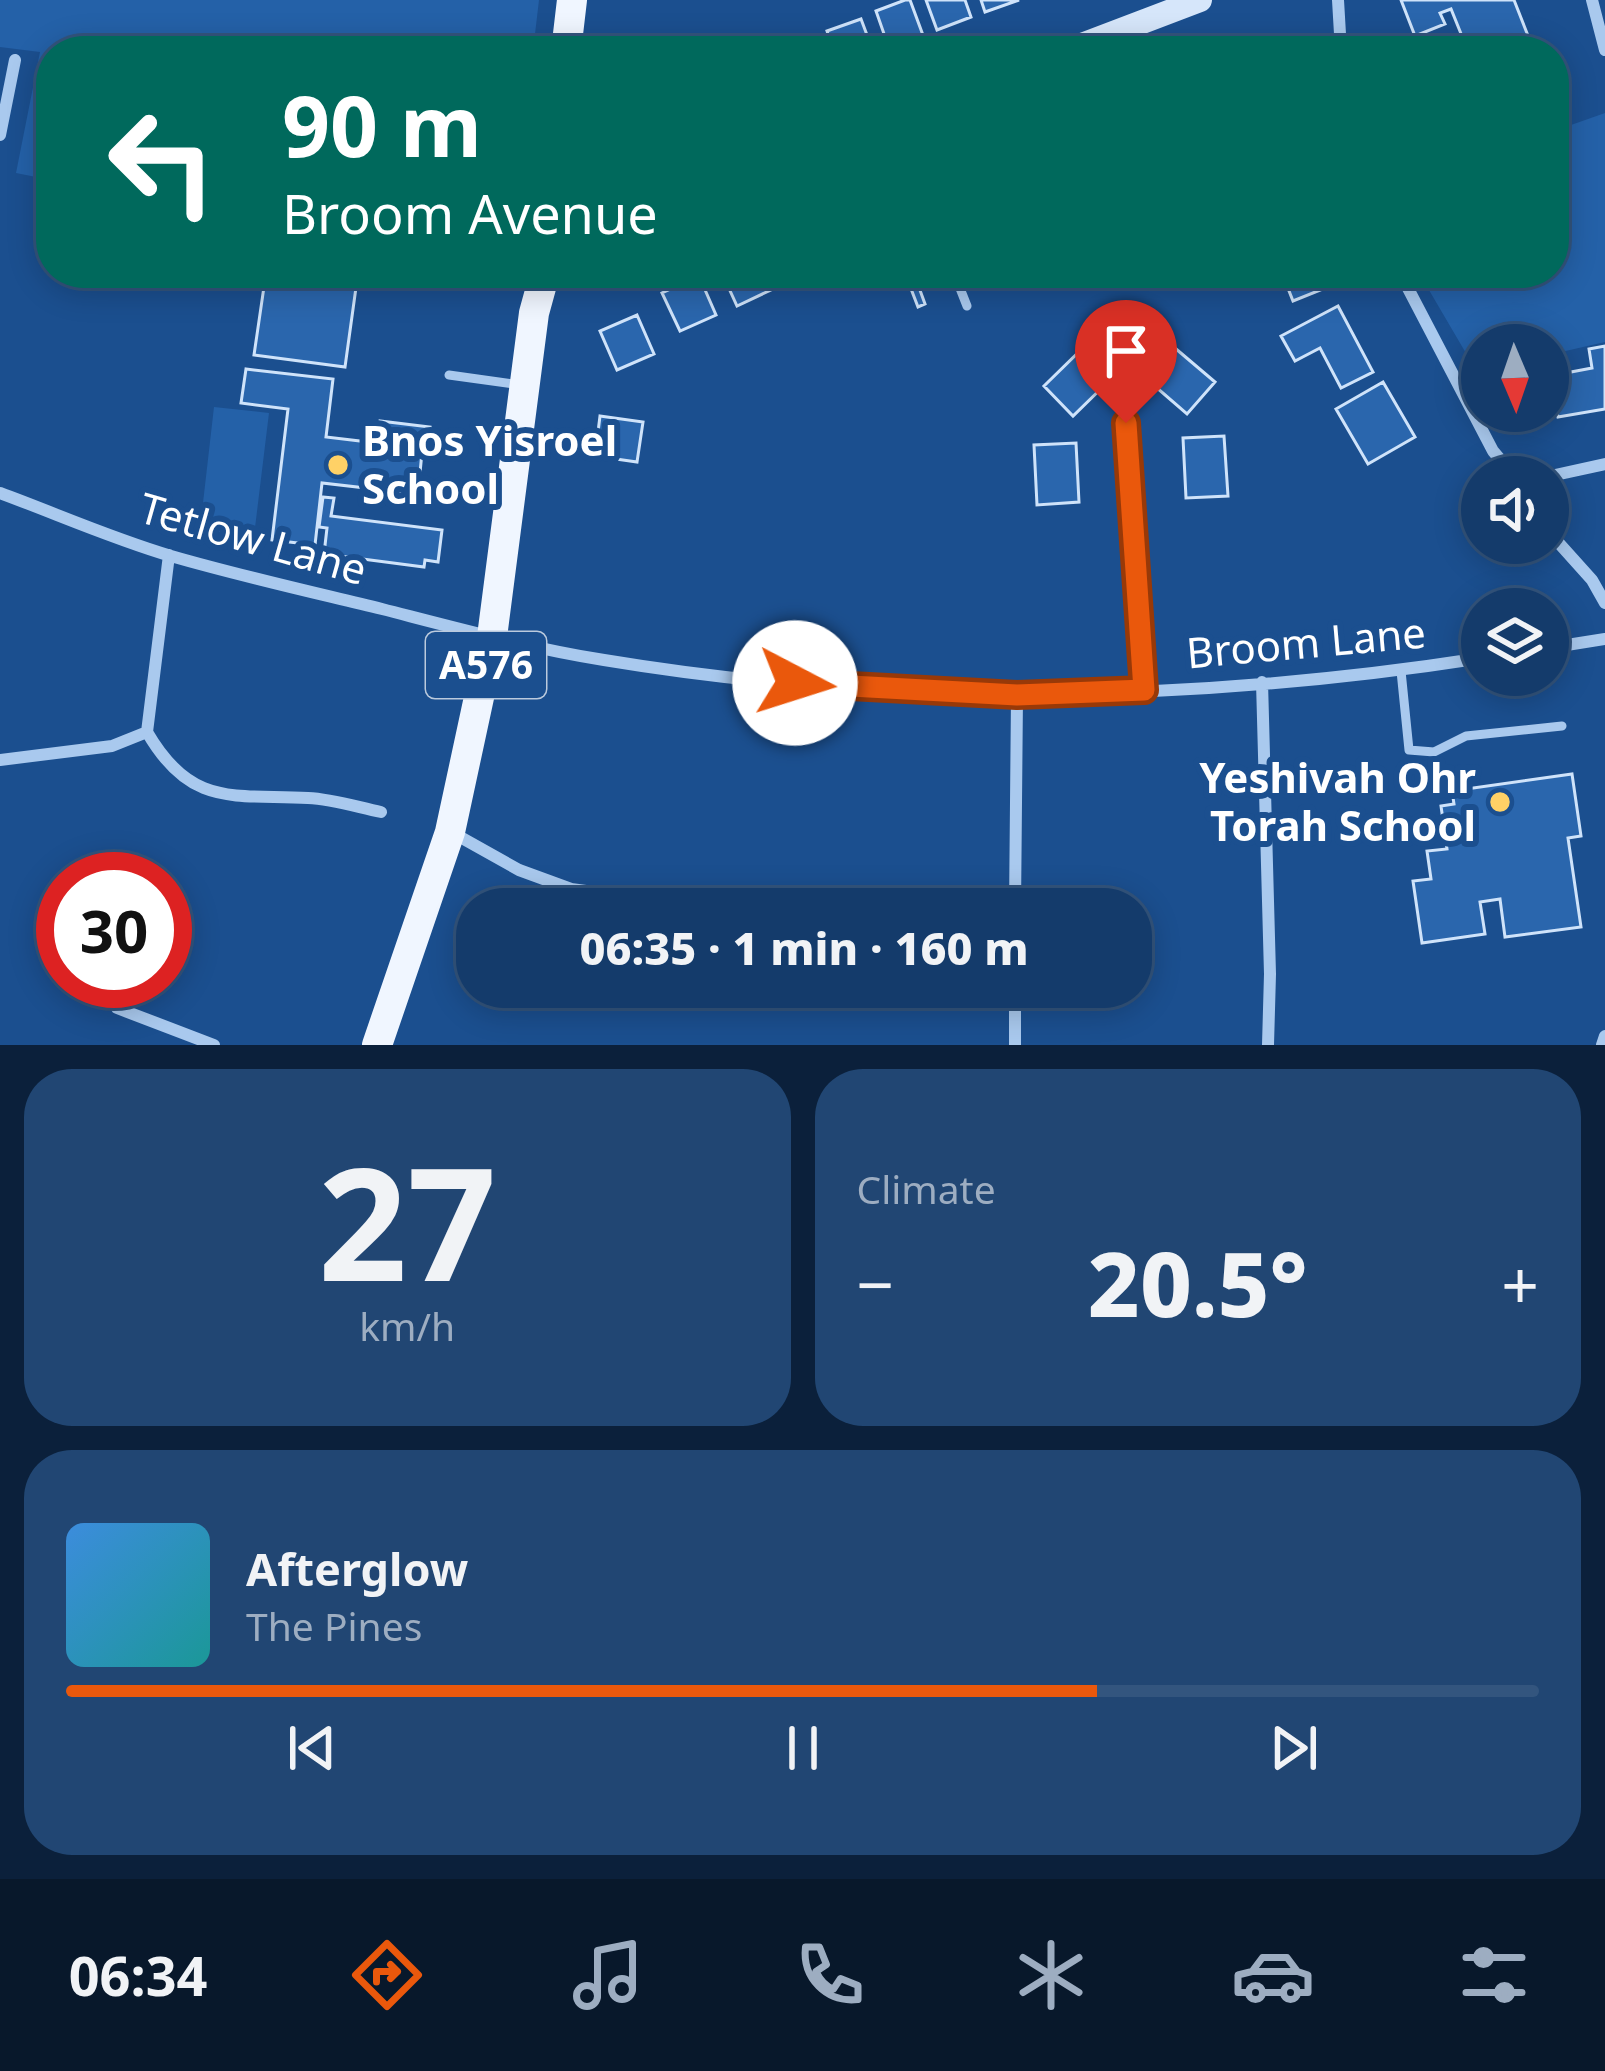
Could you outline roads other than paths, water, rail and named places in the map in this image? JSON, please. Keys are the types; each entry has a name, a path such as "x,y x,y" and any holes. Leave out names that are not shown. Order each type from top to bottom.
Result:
{"main road":[{"path":"568,36 572,0"},
{"name":"A576","path":"377,1045 450,832 492,638 541,288"}],"street":[{"path":"1105,36 1200,0"},
{"path":"1338,0 1340,36"},
{"path":"1592,0 1605,50"},
{"path":"0,135 15,60"},
{"path":"1408,288 1497,456"},
{"path":"1126,423 1144,690"},
{"path":"1569,472 1605,464"},
{"name":"Tetlow Lane","path":"0,493 169,555 492,638"},
{"path":"1569,554 1605,603"},
{"path":"169,555 147,732 157,750 195,786 237,799 311,798 381,812"},
{"name":"Broom Lane","path":"492,638 706,675 1017,695 1262,682 1461,661"},
{"path":"1569,645 1605,639"},
{"path":"1262,682 1268,1045"},
{"path":"1015,888 1017,695"},
{"path":"0,760 112,746 147,732"},
{"path":"450,832 519,870 569,888"},
{"path":"117,1008 214,1045"},
{"path":"1015,1008 1015,1045"},
{"path":"1602,1045 1605,1036"}],"lane":[{"path":"960,288 967,306"},
{"path":"449,375 526,386"},
{"path":"1401,671 1409,750 1434,752 1466,736 1562,726"}],"place":[{"name":"Bnos Yisroel School","path":"338,465"},
{"name":"Yeshivah Ohr Torah School","path":"1500,802"}]}
